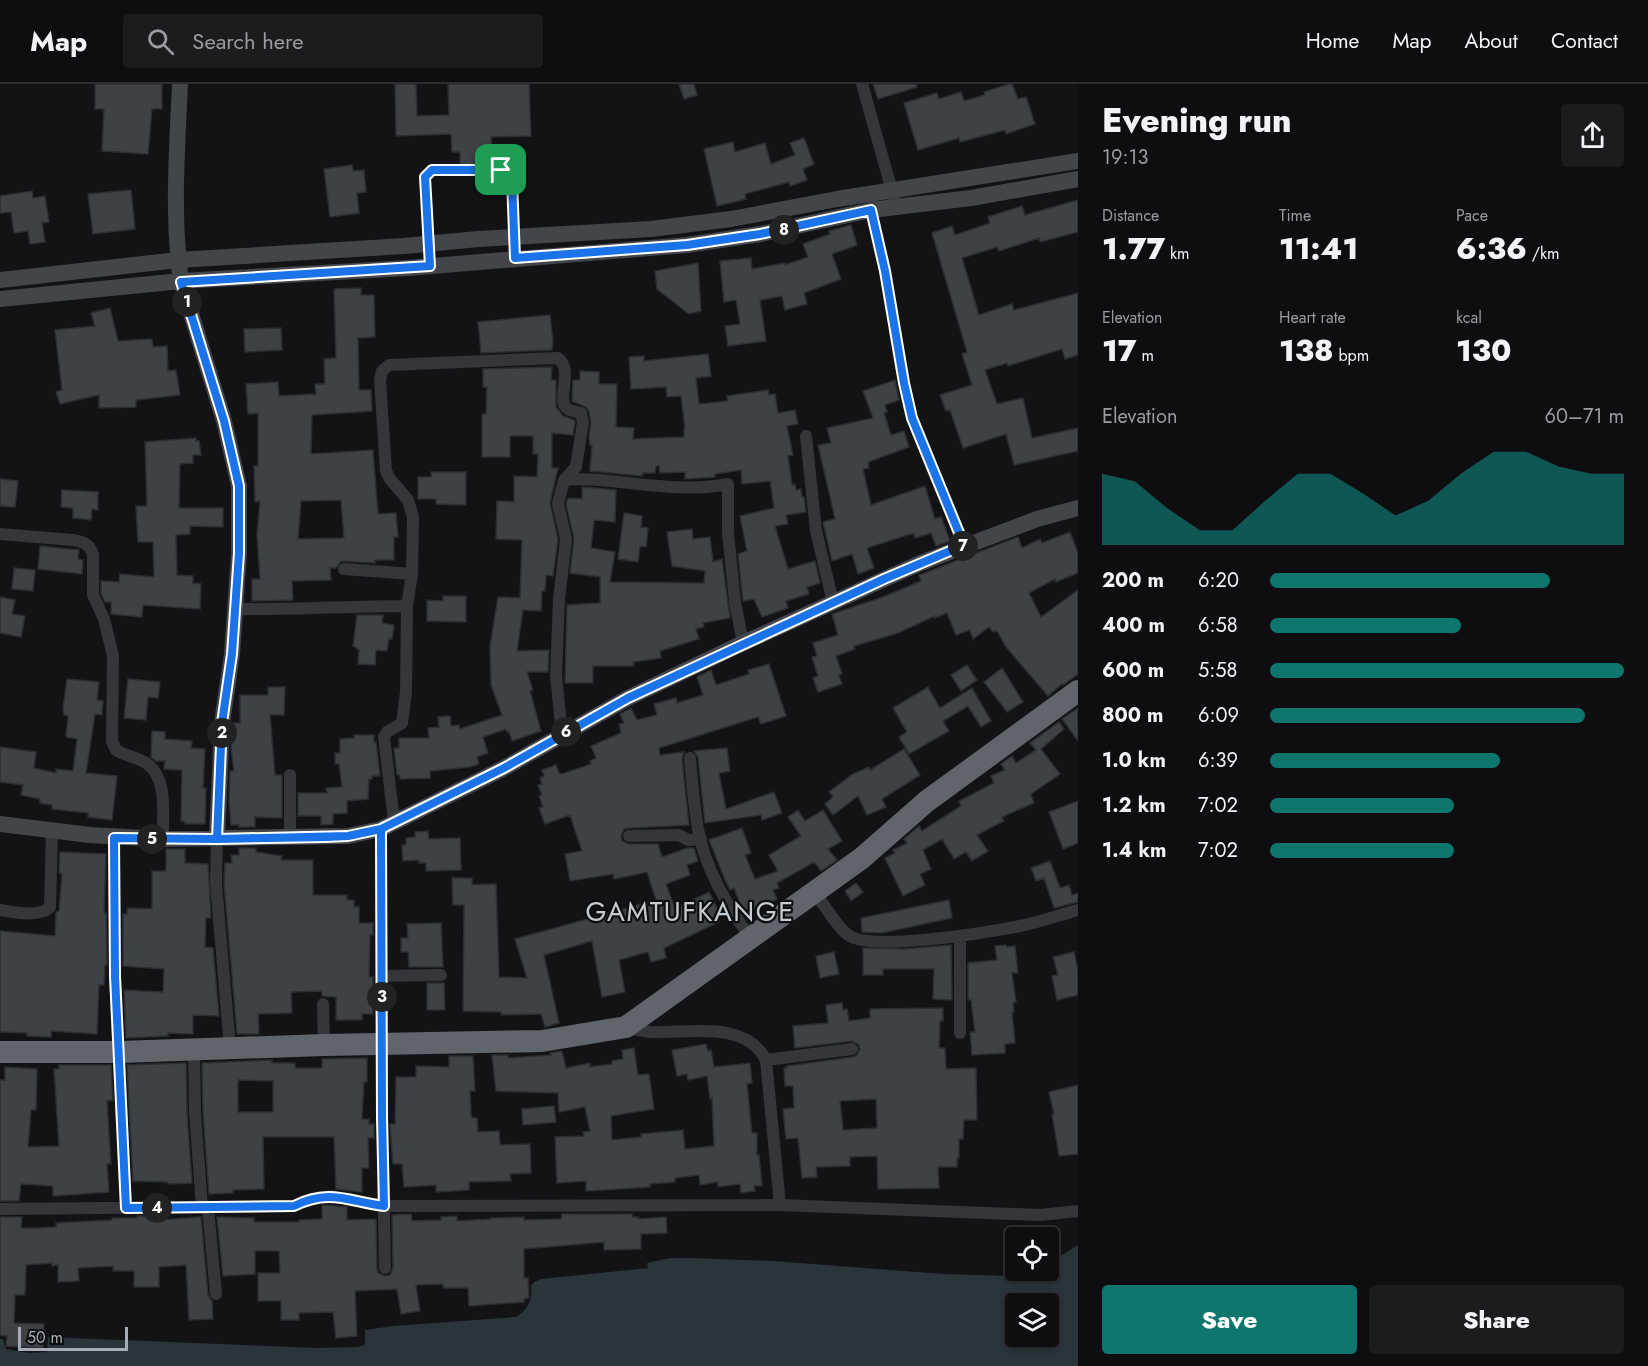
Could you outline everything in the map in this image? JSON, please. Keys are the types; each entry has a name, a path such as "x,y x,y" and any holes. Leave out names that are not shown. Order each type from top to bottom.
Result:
{"highway":[{"path":"0,1052 120,1052 542,1041 626,1028 862,858 927,801 1078,691"}],"street":[{"path":"180,84 176,220 181,282 224,421 239,486 240,529 236,609 222,723 216,883 230,1048"},
{"path":"862,84 897,208"},
{"path":"0,280 178,260 651,229 731,219 1078,161"},
{"path":"0,298 181,282 430,266 687,245 760,234 871,210 897,208 1078,179"},
{"path":"871,210 885,271 912,418 964,545"},
{"path":"386,1268 382,976 388,825 384,737 387,732 402,723 404,715 406,606 412,574 411,508 408,500 390,479 384,459 380,380 386,366 558,358 564,365 562,396 564,405 569,410 581,413 583,422 576,467 564,480 558,504 566,539 559,600 556,675 562,735"},
{"path":"806,436 816,531 833,602"},
{"path":"564,480 585,477 653,486 709,488 728,484 728,533 743,643"},
{"path":"0,824 114,838 164,839 348,836 388,825 504,768 628,698 743,643 964,545 1038,519 1078,508"},
{"path":"0,534 74,540 87,544 91,548 93,595 104,619 113,656 112,741 116,750 148,764 158,777 161,787 164,839"},
{"path":"345,569 412,574"},
{"path":"236,609 292,610 406,606"},
{"path":"690,759 694,803 701,840 713,875 751,938"},
{"path":"290,775 290,838"},
{"path":"0,910 40,913 50,908 52,831"},
{"path":"629,836 679,835 688,840 701,840"},
{"path":"114,838 113,913 126,1208"},
{"path":"814,892 848,935 859,940 910,940 960,936 1020,926 1078,910"},
{"path":"960,936 960,1033"},
{"path":"382,976 441,975"},
{"path":"323,1004 324,1045"},
{"path":"626,1028 650,1032 714,1031 731,1034 761,1050 766,1060 780,1205"},
{"path":"766,1060 852,1049"},
{"path":"194,1050 195,1112 216,1294"},
{"path":"0,1209 294,1206 317,1197 344,1197 359,1200 364,1204 384,1206 780,1205 1040,1215 1078,1211"}],"lane":[{"path":"430,266 425,177 432,170 506,170 512,180 515,258"}],"shaded area":[{"path":"1078,1245 1078,1366 0,1366 0,1339 3,1339 6,1349 29,1353 47,1352 48,1337 316,1348 357,1347 365,1345 365,1330 516,1317 529,1304 531,1286 541,1279 648,1268 647,1263 670,1258 773,1261 943,1274 1005,1276 1005,1281 1059,1281 1059,1257"}],"building":[{"path":"95,84 162,84 162,109 152,109 148,154 102,151 104,109 95,109"},
{"path":"395,84 416,84 417,116 449,115 448,84 529,84 531,136 491,137 492,153 486,153 486,165 460,165 460,152 452,152 451,134 396,136"},
{"path":"679,84 694,84 697,95 684,99"},
{"path":"873,84 916,84 917,87 878,99"},
{"path":"1012,84 1018,99 1026,97 1035,124 1006,134 1005,130 960,142 959,138 918,150 904,103 937,93 939,99 961,92 964,101 985,95 984,92"},
{"path":"804,138 814,164 803,169 807,180 790,186 789,182 745,194 746,199 717,206 704,149 733,142 735,152 765,143 771,164 795,155 790,143"},
{"path":"352,165 353,171 364,170 366,192 357,193 359,213 330,217 324,169"},
{"path":"131,190 135,229 93,234 88,194"},
{"path":"32,191 33,198 45,196 49,222 42,223 45,242 30,244 28,231 14,233 11,212 0,213 0,196"},
{"path":"1078,200 1078,232 1040,242 1039,238 999,251 997,247 962,258 979,315 1012,304 1014,310 1078,293 1078,355 1065,359 1062,349 1008,366 1007,363 985,370 997,404 1023,398 1032,438 1078,428 1078,451 1014,465 1006,434 963,448 950,410 946,411 940,395 972,385 962,354 967,352 932,233 952,226 955,235 990,223 988,217 1022,206 1025,215"},
{"path":"851,225 857,245 832,254 841,279 804,293 807,304 785,310 782,296 760,300 766,341 728,346 725,326 740,324 736,300 724,302 720,261 751,258 752,269 785,263 785,265 808,257 803,244 830,234 829,231"},
{"path":"698,263 701,311 689,314 657,289 655,271"},
{"path":"361,288 361,295 374,295 375,337 358,338 359,390 371,390 372,411 312,415 311,454 373,450 378,514 396,513 398,537 394,537 394,560 375,560 375,563 341,561 336,568 330,568 331,580 292,581 293,600 252,601 252,579 260,579 257,535 260,501 255,502 254,466 258,466 258,413 248,414 246,384 278,382 279,396 316,394 315,384 325,384 324,359 336,358 334,289","holes":["341,500 344,538 298,539 301,501"]},
{"path":"110,308 118,341 152,339 153,347 167,346 168,371 176,370 180,395 136,400 136,407 99,408 99,395 60,404 56,392 62,390 55,330 95,326 91,313"},
{"path":"550,315 552,350 481,353 478,322"},
{"path":"281,328 282,350 245,352 244,329"},
{"path":"708,354 711,376 696,378 699,404 728,401 727,396 768,390 769,395 775,394 778,413 795,410 798,424 787,426 793,455 788,456 792,485 795,484 796,490 801,489 806,512 786,515 788,524 775,526 788,569 815,561 820,583 807,587 809,594 786,601 788,608 762,617 754,599 743,601 738,554 747,551 740,516 774,508 770,481 742,484 741,470 715,474 715,477 685,479 685,472 660,473 659,466 656,466 655,473 643,473 642,476 590,471 592,445 590,445 589,437 591,423 589,411 586,407 572,401 573,380 580,380 580,371 599,372 599,384 617,384 616,427 634,428 633,439 684,437 681,396 667,397 666,387 631,389 629,357 644,356 644,361"},
{"path":"552,367 551,380 556,380 556,407 563,416 575,422 573,435 552,433 552,468 558,468 550,503 558,539 553,576 546,575 541,611 523,610 517,651 549,650 548,672 527,672 541,731 512,741 506,729 483,737 488,753 477,757 479,764 430,771 430,778 400,779 400,775 397,775 394,748 399,748 399,738 429,738 428,728 439,727 438,717 450,716 451,726 459,725 460,729 502,715 491,685 490,646 498,597 520,598 522,540 496,539 497,501 514,502 514,476 537,477 538,454 533,454 533,436 510,436 510,457 482,457 482,414 486,414 487,387 483,387 483,369"},
{"path":"895,380 899,400 885,405 887,412 884,413 891,435 904,431 909,447 868,462 869,468 863,469 871,505 925,486 935,519 941,517 950,541 936,546 931,533 915,538 914,533 867,548 874,568 858,574 852,554 832,561 823,522 835,519 818,445 831,443 827,428 873,418 863,391"},
{"path":"196,438 196,441 199,441 201,455 193,455 193,463 180,464 179,508 223,508 223,527 190,526 190,534 176,535 177,575 193,576 193,583 201,584 200,609 143,605 142,617 111,614 111,602 105,602 101,593 101,581 119,582 120,574 154,577 153,542 138,542 136,506 147,506 145,442"},
{"path":"431,472 466,472 466,505 436,504 436,499 418,499 418,477 431,477"},
{"path":"0,479 18,481 15,507 0,506"},
{"path":"582,487 616,490 615,522 594,520 591,548 615,552 610,582 704,583 705,571 672,566 667,532 692,529 693,539 710,537 713,562 722,559 730,618 703,623 704,627 696,629 699,639 660,651 661,658 633,662 634,666 593,666 593,683 565,683 567,605 600,603 600,577 570,573 574,538 566,504 568,498 582,499"},
{"path":"62,490 98,492 98,510 92,509 91,520 73,518 73,508 61,507"},
{"path":"624,513 642,516 641,527 648,528 646,547 640,546 638,562 618,559"},
{"path":"1070,532 1078,553 1078,573 1056,582 1055,579 1029,593 1041,617 1078,590 1078,674 1048,696 1006,647 997,631 993,632 989,627 973,639 970,630 956,635 947,613 898,633 854,646 855,649 836,656 842,674 839,675 842,684 818,692 813,678 818,676 812,657 817,656 813,643 838,635 832,614 883,597 921,581 919,575 1018,537 1022,548 1040,539 1042,543"},
{"path":"40,546 79,550 78,559 83,560 82,574 38,569"},
{"path":"14,568 35,570 33,591 12,589"},
{"path":"443,596 466,596 466,622 427,621 427,600 443,601"},
{"path":"0,597 15,600 12,614 25,616 21,637 0,633"},
{"path":"357,615 383,615 382,623 394,625 387,651 376,650 375,665 358,664 359,650 353,646"},
{"path":"769,664 786,716 761,724 758,717 659,748 660,755 684,752 682,759 689,825 629,828 624,829 621,836 622,841 629,844 658,844 662,857 687,848 694,848 698,861 687,865 690,875 666,884 675,909 709,892 719,912 715,914 719,922 664,948 666,958 651,962 648,952 619,960 625,992 602,997 592,941 544,955 559,1023 545,1027 541,1014 501,1015 501,1012 463,1011 464,905 453,905 452,878 472,878 472,885 496,884 499,977 527,978 515,939 656,900 647,872 614,879 613,874 570,881 565,854 582,851 570,815 545,824 539,808 543,807 538,785 542,784 540,778 544,776 542,770 556,765 559,773 562,774 591,764 590,761 596,758 591,746 621,733 619,724 624,723 620,714 631,708 637,720 657,715 654,704 676,698 677,703 703,695 697,677 711,670 716,685 749,674 748,670"},
{"path":"967,665 977,680 961,691 951,675"},
{"path":"1002,668 1023,702 1007,712 984,682"},
{"path":"67,679 99,682 97,700 103,701 102,715 95,714 86,773 117,776 112,820 88,817 88,813 52,809 52,805 40,803 40,799 21,795 23,785 0,782 0,747 36,752 34,768 56,773 56,769 73,771 77,739 66,737 68,716 64,715 63,708"},
{"path":"128,679 160,682 158,698 148,697 146,720 124,718"},
{"path":"268,687 285,687 284,715 270,715 275,775 282,775 282,818 255,817 255,827 239,827 239,825 231,825 229,801 230,771 234,771 231,748 233,723 240,723 240,695 268,695"},
{"path":"928,687 940,708 972,688 991,721 981,727 968,706 943,721 949,731 909,754 899,737 907,732 893,708"},
{"path":"1078,708 1078,741 1062,719"},
{"path":"1059,722 1064,729 1041,749 1060,774 1031,794 1034,803 1002,817 1004,821 977,835 988,851 972,861 966,852 954,859 942,839 923,850 931,869 920,874 925,885 903,896 885,858 895,853 893,850 907,843 904,839 919,826 922,831 961,806 959,801 994,783 991,776 1005,770 1001,764 1012,756 1016,763 1036,750 1030,743"},
{"path":"152,731 165,732 165,739 192,741 191,748 205,749 203,788 206,788 205,824 185,824 181,821 182,770 164,769 165,761 156,761 151,757"},
{"path":"354,735 374,735 374,742 376,742 380,776 372,776 372,779 369,779 368,799 347,801 347,813 333,814 333,824 321,825 321,816 298,816 298,793 327,793 326,788 342,787 339,764 335,764 335,753 340,753 340,739 354,738"},
{"path":"727,748 730,771 719,773 726,809 774,792 782,813 762,820 761,815 705,823 698,757 694,751"},
{"path":"904,749 920,775 882,799 886,807 867,815 858,796 833,815 825,804 833,797 829,792 853,774 869,767 870,770"},
{"path":"1078,801 1078,843 1063,849 1049,812"},
{"path":"798,810 805,821 823,810 842,841 828,849 837,860 821,871 814,862 777,883 779,888 773,890 777,899 744,914 734,888 730,890 726,882 709,840 742,828 751,853 745,855 755,879 778,871 769,855 801,836 788,817"},
{"path":"428,831 429,839 460,838 461,870 426,871 426,863 419,863 419,860 403,861 402,845 406,845 406,838 415,837 415,832"},
{"path":"239,848 256,848 256,852 282,856 281,860 313,860 313,895 347,895 347,900 354,900 354,907 359,907 359,923 373,923 373,935 370,935 369,977 373,977 373,1014 362,1014 362,1020 336,1020 336,997 322,996 322,991 291,992 292,1013 258,1014 259,1034 237,1034 224,883 225,863 232,863 231,855 239,855"},
{"path":"166,849 185,849 185,863 208,864 211,918 206,918 205,947 213,948 219,1016 193,1015 193,1034 168,1033 168,1036 126,1038 124,990 163,992 164,969 123,966 123,914 127,914 127,908 152,909 152,871 166,871"},
{"path":"60,852 106,854 104,913 106,913 107,965 105,965 104,985 99,985 97,1034 51,1031 51,1037 0,1032 0,931 55,936 62,874 59,873"},
{"path":"1050,861 1060,888 1069,885 1072,895 1078,893 1078,902 1054,908 1044,878 1036,881 1031,868"},
{"path":"856,883 863,892 851,901 845,891"},
{"path":"949,900 952,918 882,933 862,932 861,918"},
{"path":"441,923 443,967 409,967 408,952 401,952 401,938 408,938 407,924"},
{"path":"951,945 952,1000 933,999 934,969 883,969 883,975 863,975 863,948 905,949"},
{"path":"1006,945 1007,947 1015,946 1018,973 1012,973 1016,1002 1013,1003 1014,1012 1012,1012 1015,1043 1005,1044 1005,1053 972,1055 970,1032 975,1032 971,1000 968,1000 968,963 997,960 995,946"},
{"path":"834,952 839,974 820,978 816,956"},
{"path":"1074,952 1078,970 1078,995 1057,1000 1052,976 1058,975 1053,957"},
{"path":"427,983 444,983 445,1010 427,1010"},
{"path":"842,1003 843,1010 847,1009 849,1021 870,1018 870,1009 943,1008 939,1048 945,1048 946,1069 976,1068 977,1120 964,1120 963,1139 959,1139 957,1167 938,1167 939,1188 878,1189 877,1156 850,1157 850,1166 816,1167 817,1177 802,1178 798,1138 786,1139 783,1109 794,1108 793,1086 785,1086 784,1068 853,1057 860,1049 858,1044 852,1041 795,1048 793,1026 828,1023 826,1005","holes":["876,1099 877,1128 843,1130 840,1101"]},
{"path":"706,1044 708,1051 711,1050 714,1067 750,1063 752,1083 747,1084 752,1133 757,1133 757,1155 759,1155 762,1186 754,1186 755,1191 741,1193 740,1184 718,1187 718,1182 700,1185 699,1175 675,1178 675,1182 650,1184 650,1187 586,1191 586,1181 557,1183 555,1137 584,1136 583,1132 590,1131 585,1107 559,1112 558,1093 496,1091 492,1055 508,1055 508,1058 551,1055 550,1053 562,1051 566,1068 590,1063 590,1067 612,1064 612,1061 623,1059 622,1050 634,1048 638,1075 649,1074 654,1109 611,1116 612,1140 641,1137 641,1134 683,1130 685,1149 714,1146 712,1098 710,1099 707,1076 688,1080 687,1074 677,1076 672,1050"},
{"path":"449,1056 473,1056 475,1091 470,1091 471,1114 472,1118 477,1118 478,1132 499,1131 500,1145 530,1144 531,1173 510,1174 511,1181 469,1182 469,1190 436,1192 436,1185 404,1187 402,1164 393,1164 391,1138 390,1124 395,1124 396,1077 416,1077 416,1066 449,1067"},
{"path":"367,1058 367,1082 364,1082 362,1119 369,1119 369,1124 374,1124 374,1138 368,1138 369,1168 362,1168 362,1192 336,1189 334,1137 263,1137 264,1189 233,1190 233,1193 209,1194 202,1063 272,1060 272,1063 295,1063 295,1068 322,1068 322,1059","holes":["238,1080 273,1081 273,1112 238,1112"]},
{"path":"186,1063 192,1183 168,1184 168,1182 133,1181 127,1065"},
{"path":"59,1065 111,1065 113,1100 107,1101 111,1164 107,1164 109,1192 53,1196 53,1186 21,1184 19,1201 0,1201 0,1080 5,1080 5,1067 37,1069 36,1110 31,1110 28,1147 59,1146 54,1069 59,1069"},
{"path":"1078,1085 1078,1154 1059,1156 1049,1092"},
{"path":"554,1106 556,1122 523,1125 522,1109"},
{"path":"322,1205 347,1207 347,1220 376,1219 377,1269 378,1273 385,1276 390,1275 393,1268 392,1215 411,1214 412,1221 441,1220 441,1217 457,1216 457,1221 524,1217 524,1220 561,1219 562,1214 632,1214 632,1217 638,1217 638,1219 666,1217 667,1233 641,1234 641,1249 604,1250 604,1242 524,1249 524,1278 528,1278 529,1298 524,1299 524,1302 469,1306 468,1288 443,1288 443,1284 416,1285 420,1311 401,1314 397,1289 355,1291 357,1336 336,1338 333,1312 299,1313 299,1320 281,1320 281,1301 258,1301 258,1273 280,1273 279,1251 255,1251 255,1274 223,1276 217,1217 254,1218 254,1222 299,1222 299,1220 322,1219"},
{"path":"137,1216 157,1216 158,1220 201,1217 208,1295 212,1301 213,1319 189,1320 186,1265 159,1267 159,1287 134,1287 134,1271 113,1271 113,1266 78,1268 79,1281 58,1282 58,1265 52,1266 52,1263 26,1265 25,1295 15,1295 14,1323 44,1324 43,1348 6,1346 7,1336 0,1335 0,1217 22,1217 21,1228 39,1228 56,1227 56,1223 137,1218"}],"district":[{"name":"GAMTUFKANGE","path":"690,912"}],"route":[{"path":"501,170 432,170 428,172 425,177 430,266 181,282 224,421 239,486 239,553 232,654 222,723 217,839 348,836 381,829 384,1206 364,1204 359,1200 344,1197 317,1197 294,1206 126,1208 122,1078 115,976 114,838 217,839 326,837 348,836 381,829 504,768 628,698 884,579 964,545 912,418 885,271 871,210 760,234 687,245 515,258 512,180 506,170 501,170"}]}
